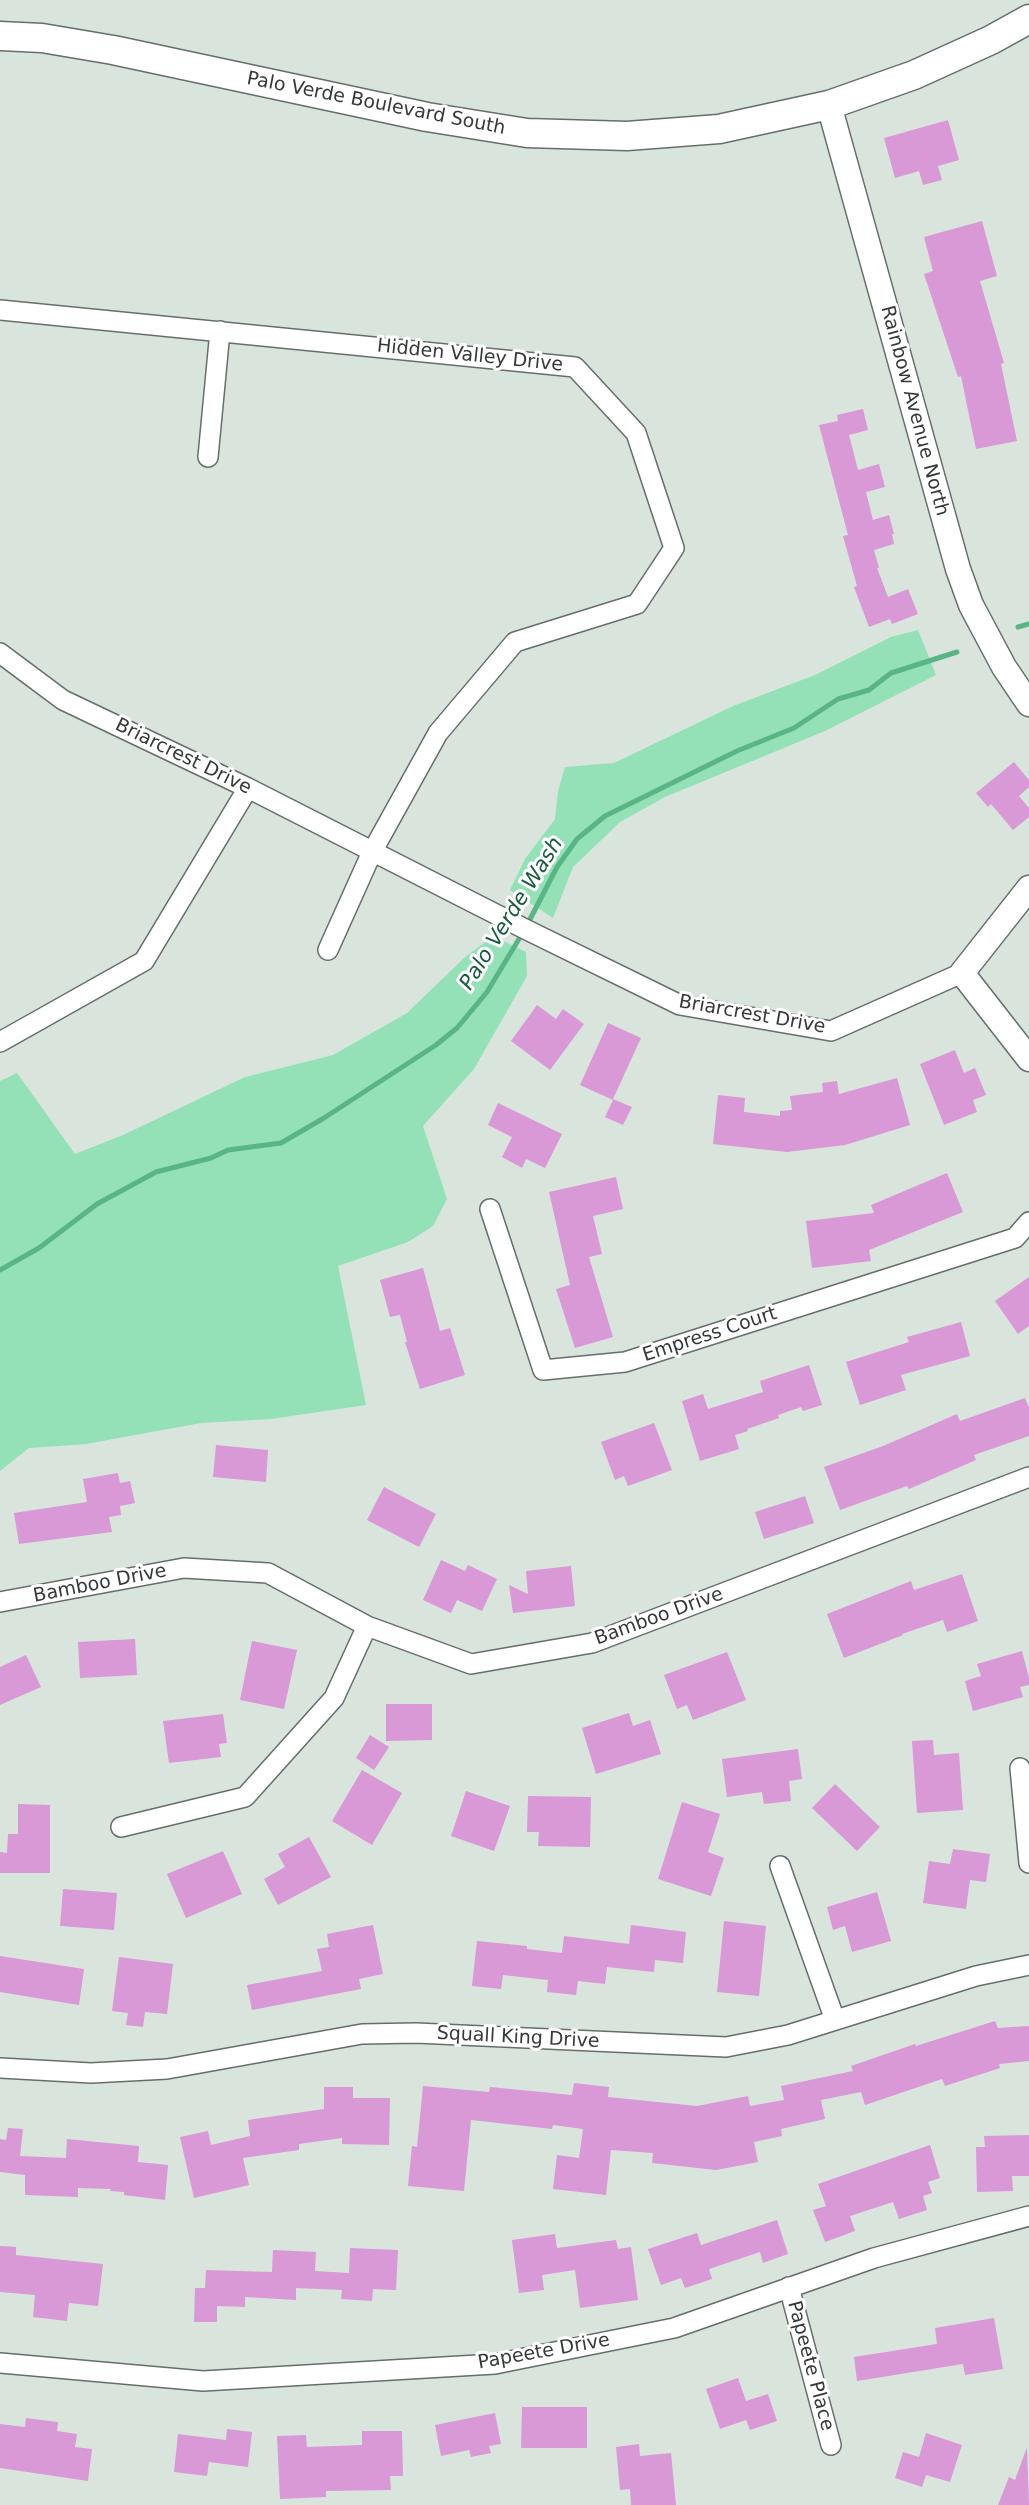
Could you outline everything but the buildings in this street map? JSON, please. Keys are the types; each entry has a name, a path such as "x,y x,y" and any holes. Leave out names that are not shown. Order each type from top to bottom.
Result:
{"main road":[{"name":"Palo Verde Boulevard South","path":"0,36 42,38 113,50 427,117 527,133 627,136 719,129 829,105 914,75 991,40 1029,19"}],"street":[{"name":"Rainbow Avenue North","path":"829,105 958,569 971,605 1004,667 1029,704"},
{"name":"Hidden Valley Drive","path":"0,310 575,367 636,432 674,548 637,604 515,642 438,733 372,852"},
{"path":"208,457 220,331"},
{"name":"Briarcrest Drive","path":"0,653 63,700 248,788 680,1005 831,1031 962,973 1029,888"},
{"path":"0,1042 144,961 248,788"},
{"path":"328,950 372,852"},
{"path":"962,973 1029,1059"},
{"name":"Empress Court","path":"490,1209 544,1370 625,1362 1015,1238 1029,1223"},
{"name":"Bamboo Drive","path":"0,1602 184,1568 268,1573 367,1626 471,1664 592,1643 1029,1477"},
{"path":"121,1827 245,1797 334,1698 367,1626"},
{"path":"1020,1768 1029,1863"},
{"path":"780,1866 835,2020"},
{"name":"Squall King Drive","path":"0,2068 91,2073 167,2069 362,2034 416,2033 726,2047 788,2035 976,1976 1029,1965"},
{"name":"Papeete Drive","path":"0,2363 203,2381 495,2364 674,2328 874,2258 1029,2216"},
{"name":"Papeete Place","path":"789,2287 831,2445"}],"green space":[{"path":"918,630 936,675 825,731 665,797 620,822 573,867 553,918 510,890 525,859 555,819 558,791 565,767 614,763 733,706 815,675 891,637"},
{"path":"493,936 526,952 527,976 474,1069 423,1126 447,1199 433,1226 408,1242 338,1266 366,1405 271,1419 201,1423 86,1444 29,1448 0,1471 0,1081 17,1073 75,1154 123,1135 245,1077 333,1055 407,1013 464,958"}],"waterway":[{"name":"Palo Verde Wash","path":"1018,627 1029,624"},
{"name":"Palo Verde Wash","path":"0,1270 39,1248 97,1204 156,1172 211,1158 228,1150 281,1143 436,1045 457,1028 487,992 525,929 557,867 577,839 605,816 737,751 794,728 838,699 869,690 891,673 957,652"}]}
